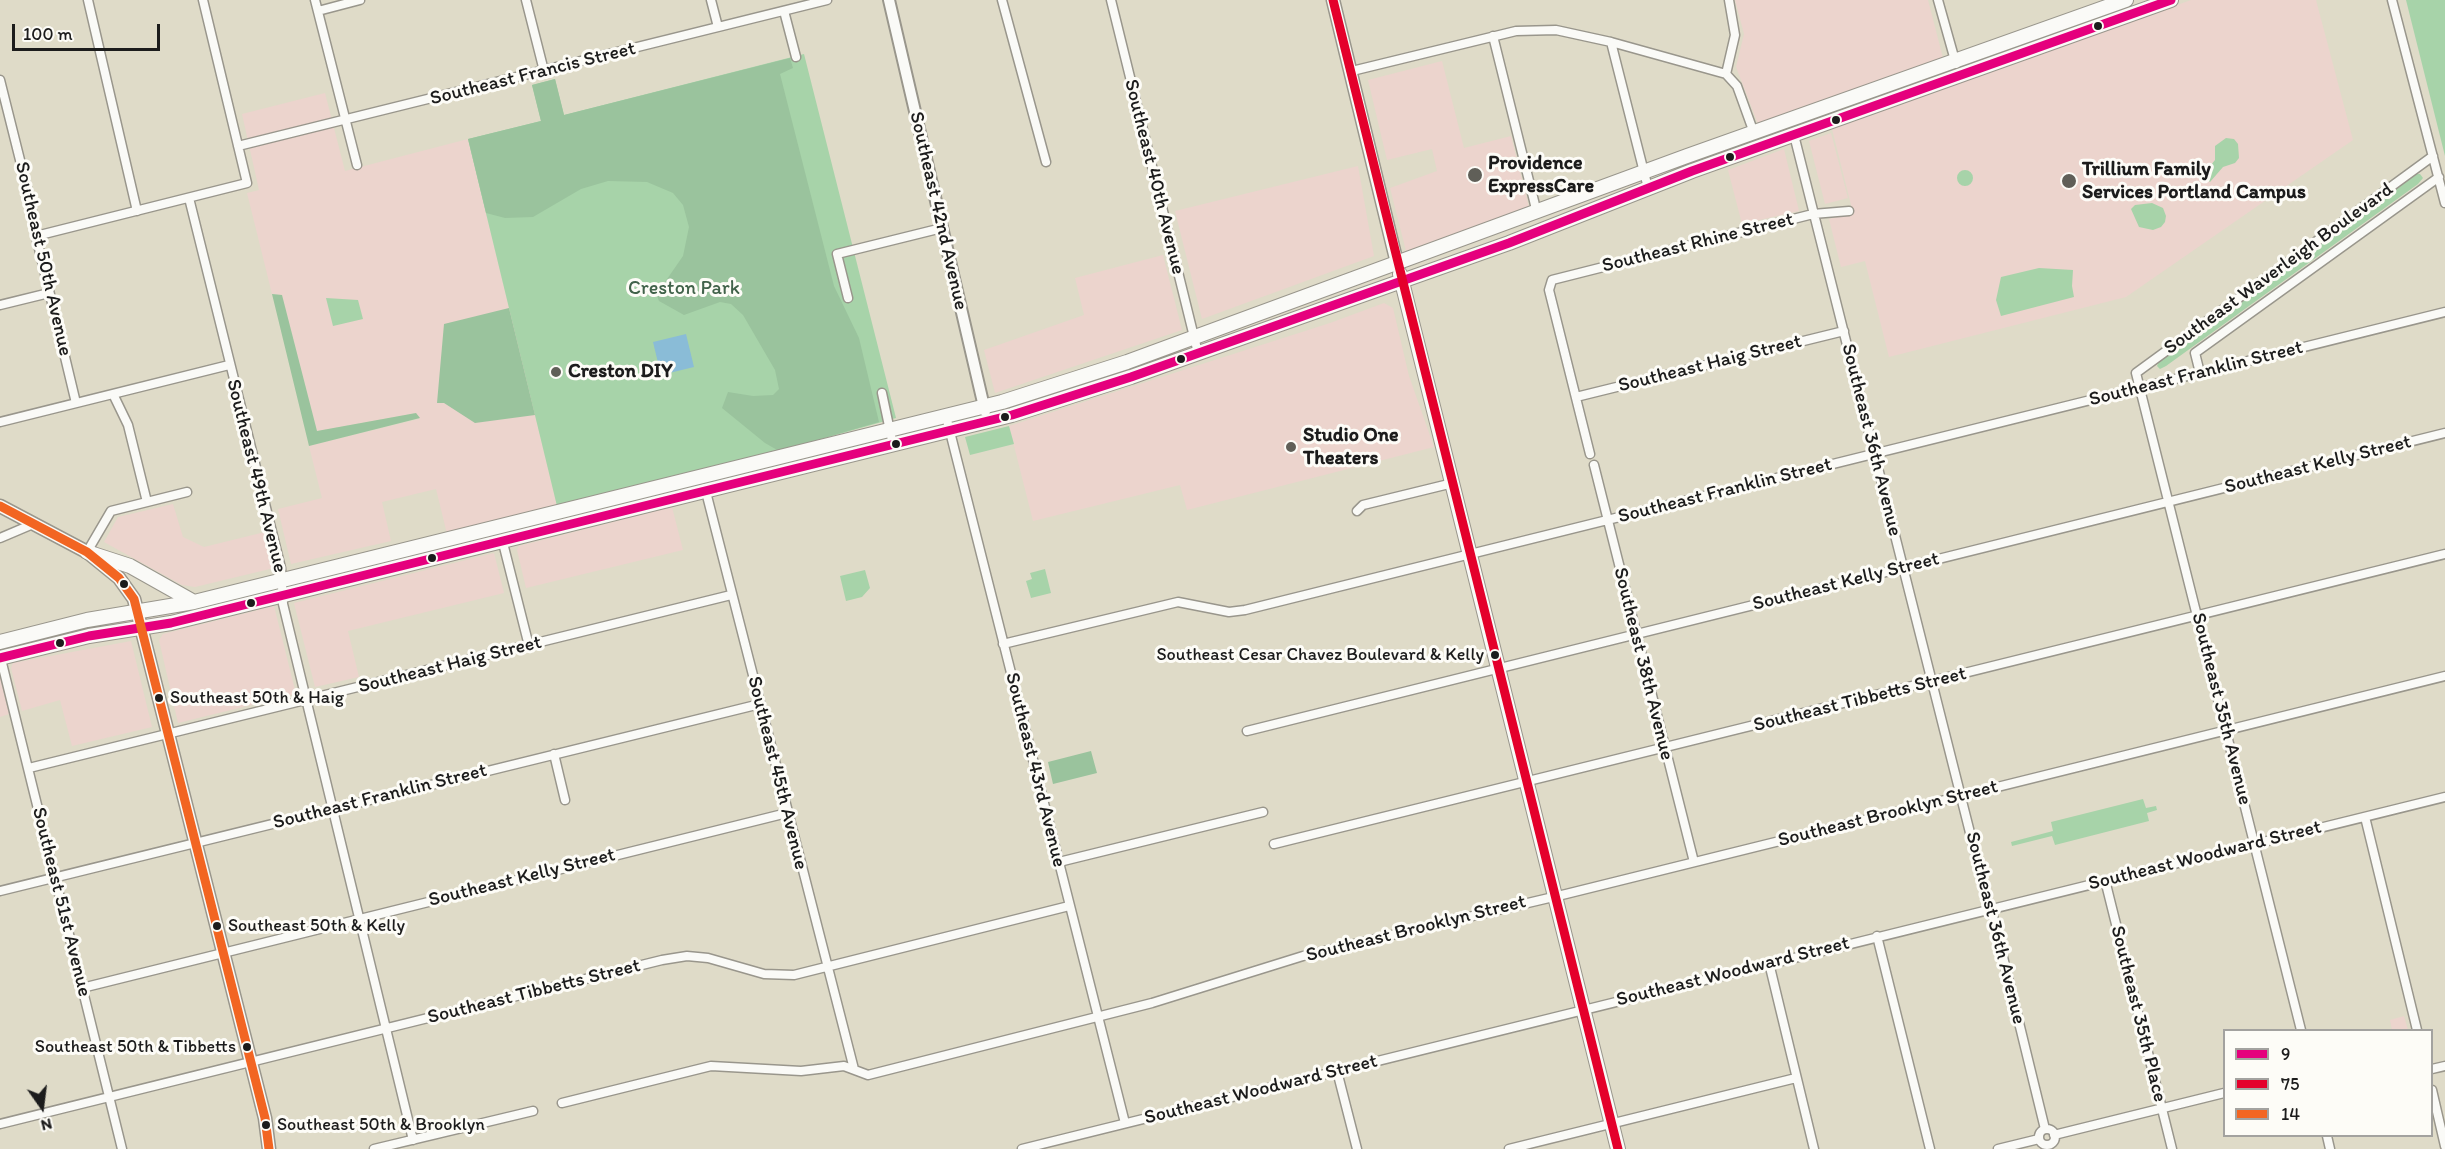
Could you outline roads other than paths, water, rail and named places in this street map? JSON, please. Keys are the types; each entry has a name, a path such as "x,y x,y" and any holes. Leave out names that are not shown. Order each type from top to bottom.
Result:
{"main road":[{"path":"1333,0 1618,1149"},
{"path":"0,642 87,620 194,602 984,407 1127,362 1644,172 1955,61 2129,4 2171,0"},
{"path":"0,657 283,596 988,422 1198,353 1544,230 1648,188 1960,75 2129,4"},
{"path":"1794,135 1811,112"},
{"path":"1746,152 1754,133"},
{"path":"0,506 87,552 130,566 194,602"},
{"path":"87,552 118,578 133,597 143,627 266,1118 269,1149"}],"street":[{"path":"88,0 137,211"},
{"path":"36,236 247,183 203,0"},
{"path":"315,0 357,165"},
{"path":"318,10 360,0"},
{"path":"526,0 544,71"},
{"path":"711,0 718,27"},
{"name":"Southeast Francis Street","path":"238,146 827,0"},
{"name":"Southeast 42nd Avenue","path":"889,0 988,422"},
{"path":"1002,0 1046,162"},
{"name":"Southeast 40th Avenue","path":"1111,0 1198,353"},
{"path":"1726,74 1735,35 1728,0"},
{"path":"1938,0 1960,75"},
{"path":"2392,0 2445,202"},
{"path":"784,11 796,57"},
{"path":"1352,71 1493,36 1546,29 1611,42 1726,74 1737,86 1754,133"},
{"path":"1493,36 1537,213"},
{"path":"1611,42 1648,188"},
{"name":"Southeast 50th Avenue","path":"0,80 76,403"},
{"name":"Southeast 36th Avenue","path":"1794,135 2045,1129"},
{"name":"Southeast Waverleigh Boulevard","path":"2140,388 2136,373 2433,156"},
{"name":"Southeast Waverleigh Boulevard","path":"2200,373 2195,353 2439,177"},
{"name":"Southeast 49th Avenue","path":"189,198 281,568 283,596 413,1140"},
{"name":"Southeast Rhine Street","path":"1576,397 1549,290 1550,283 1555,278 1813,214 1849,210"},
{"path":"848,298 837,254 942,228"},
{"path":"0,305 49,293"},
{"name":"Southeast Franklin Street","path":"1004,644 1178,602 1237,612 2445,312"},
{"name":"Southeast Haig Street","path":"1576,397 1844,331"},
{"path":"0,422 230,365"},
{"name":"Southeast 35th Avenue","path":"2140,388 2301,1029"},
{"path":"882,393 893,445"},
{"path":"113,394 128,424 147,502"},
{"path":"1576,397 1590,454"},
{"name":"Southeast 43rd Avenue","path":"946,416 1125,1124"},
{"name":"Southeast Kelly Street","path":"1247,731 2445,433"},
{"name":"Southeast 38th Avenue","path":"1594,465 1694,862"},
{"name":"Southeast 45th Avenue","path":"702,477 854,1069"},
{"path":"1357,511 1363,505 1453,483"},
{"path":"87,552 111,511 187,492"},
{"path":"0,538 33,524"},
{"path":"498,527 530,646"},
{"name":"Southeast Tibbetts Street","path":"1274,844 2445,554"},
{"name":"Southeast Haig Street","path":"28,768 731,595"},
{"name":"Southeast 51st Avenue","path":"0,657 122,1149"},
{"name":"Southeast Brooklyn Street","path":"562,1103 711,1065 734,1065 784,1071 844,1066 868,1075 1098,1017 1303,956 1694,862 2445,676"},
{"name":"Southeast Franklin Street","path":"0,891 760,704"},
{"path":"554,754 565,800"},
{"name":"Southeast Woodward Street","path":"1022,1149 2445,797"},
{"path":"1059,862 1263,812"},
{"name":"Southeast Kelly Street","path":"82,988 787,813"},
{"path":"2365,817 2417,1029"},
{"name":"Southeast 35th Place","path":"2105,880 2172,1149"},
{"name":"Southeast Tibbetts Street","path":"0,1124 662,960 687,956 719,960 746,969 783,975 827,968 1069,906"},
{"path":"1877,936 1930,1149"},
{"path":"1769,963 1814,1149"},
{"path":"1337,1071 1357,1149"},
{"path":"1509,1149 1796,1078"},
{"path":"2054,1135 2223,1094"},
{"path":"2433,1094 2445,1146"},
{"path":"374,1149 533,1111"},
{"path":"2045,1129 2051,1130 2054,1135 2054,1140 2049,1147 2039,1139 2040,1132 2045,1129"},
{"path":"1064,1138 1067,1149"},
{"path":"1998,1149 2039,1139"}],"water":[{"path":"686,334 694,367 661,375 653,342"}],"place":[{"name":"Providence ExpressCare","path":"1475,175"},
{"name":"Trillium Family Services Portland Campus","path":"2069,181"},
{"name":"Creston DIY","path":"556,372"},
{"name":"Studio One Theaters","path":"1291,447"},
{"name":"Southeast Cesar Chavez Boulevard & Kelly","path":"1495,655"},
{"name":"Southeast 50th & Haig","path":"159,698"},
{"name":"Southeast 50th & Kelly","path":"217,926"},
{"name":"Southeast 50th & Tibbetts","path":"247,1047"},
{"name":"Southeast 50th & Brooklyn","path":"266,1125"}],"park label":[{"name":"Creston Park","path":"684,289"}]}
